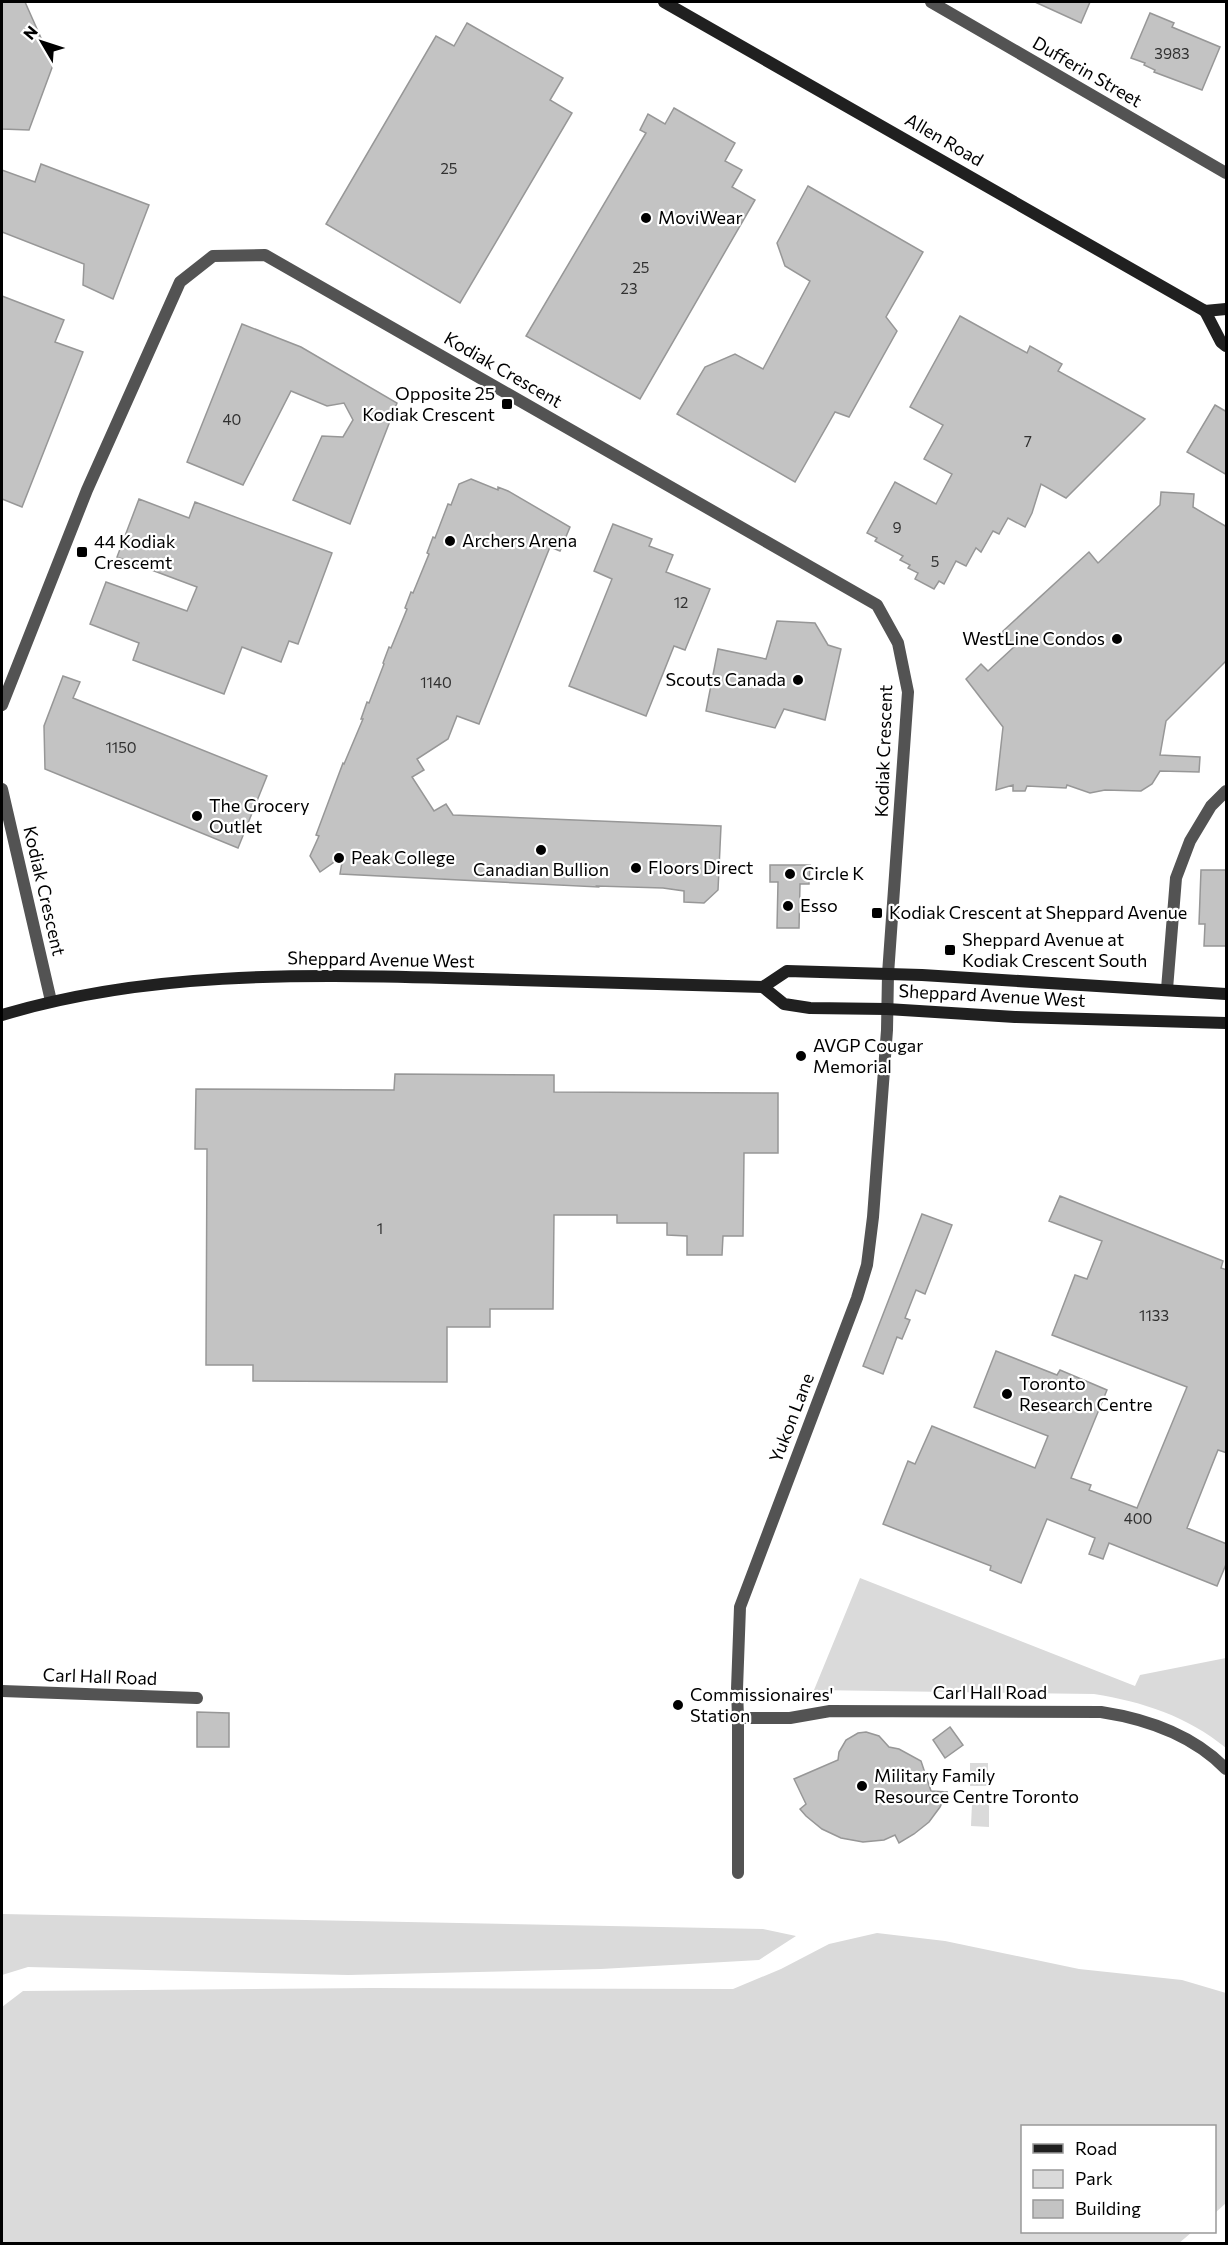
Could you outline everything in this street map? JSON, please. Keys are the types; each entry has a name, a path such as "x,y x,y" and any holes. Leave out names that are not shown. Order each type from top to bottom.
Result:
{"main road":[{"name":"Allen Road","path":"664,2 1205,311"},
{"path":"1227,309 1205,311 1221,342 1227,346"},
{"name":"Sheppard Avenue West","path":"2,1015 51,1001 195,980 321,975 763,987 787,971 888,974 1227,994"},
{"name":"Sheppard Avenue West","path":"763,987 784,1004 810,1008 1227,1023"}],"street":[{"name":"Dufferin Street","path":"931,2 1074,87 1227,173"},
{"name":"Kodiak Crescent","path":"2,705 87,490 180,282 213,256 265,255 877,604 898,643 908,692 888,974"},
{"name":"Kodiak Crescent","path":"2,789 51,1001"},
{"path":"1167,989 1176,878 1190,841 1211,806 1227,791"},
{"name":"Yukon Lane","path":"738,1873 737,1689 740,1607 857,1298 867,1265 873,1217 887,1030 888,974"},
{"name":"Carl Hall Road","path":"2,1691 197,1698"},
{"name":"Carl Hall Road","path":"738,1718 790,1718 830,1711 1101,1712 1137,1719 1166,1729 1199,1747 1227,1769"}],"green space":[{"path":"860,1578 1135,1686 1140,1675 1226,1658 1226,1748 1196,1727 1164,1712 1130,1701 1094,1694 814,1690"},
{"path":"970,1763 988,1763 988,1786 970,1786"},
{"path":"972,1803 989,1803 989,1827 971,1826"},
{"path":"2,1914 763,1929 796,1936 759,1960 601,1969 348,1975 28,1967 2,1975"},
{"path":"877,1933 945,1941 1079,1969 1182,1980 1226,1993 1226,2203 1216,2212 1216,2125 1021,2125 1021,2233 1191,2233 1178,2244 2,2243 2,2007 23,1991 372,1988 733,1989 781,1969 829,1944"}],"building":[{"path":"2,2 25,2 53,65 29,130 2,129"},
{"path":"1035,2 1090,2 1081,23"},
{"path":"1150,13 1174,23 1172,27 1220,47 1202,90 1154,72 1155,70 1144,65 1145,63 1131,58"},
{"path":"467,23 563,78 550,100 572,113 460,303 326,224 436,36 454,46"},
{"path":"674,108 735,143 725,161 742,170 732,187 755,200 640,399 526,336 646,133 640,130 648,114 665,124"},
{"path":"41,164 149,205 113,299 83,285 84,264 2,232 2,170 35,182"},
{"path":"808,186 923,252 886,317 897,331 849,417 835,412 795,482 677,414 705,367 735,354 763,369 810,281 785,266 777,243"},
{"path":"2,296 64,320 55,342 83,352 22,507 2,499"},
{"path":"960,316 1027,353 1030,346 1062,364 1058,371 1145,419 1066,498 1041,484 1025,527 1008,518 999,534 993,531 981,552 976,548 966,566 956,561 944,584 939,581 934,589 915,579 918,573 908,568 910,565 900,560 903,556 875,541 877,538 867,533 895,482 936,504 952,474 924,459 943,425 910,407"},
{"path":"242,324 301,347 397,403 350,524 293,500 322,436 343,437 353,420 344,403 327,406 291,391 243,485 187,462"},
{"path":"1215,405 1227,412 1227,475 1187,452"},
{"path":"471,479 498,490 498,487 508,491 570,527 560,551 550,547 479,724 457,716 448,739 417,759 424,770 412,777 434,811 446,804 453,815 721,826 718,890 704,903 684,902 684,891 663,888 598,887 340,874 343,856 320,872 310,856 343,763 363,719 361,719 367,702 369,703 389,647 391,648 407,609 405,608 411,592 413,593 429,554 427,553 433,537 435,538 448,504 451,505 459,484"},
{"name":"WestLine Condos","path":"1161,492 1194,494 1193,507 1227,527 1227,660 1166,721 1160,755 1200,757 1199,772 1160,771 1152,784 1141,791 1105,790 1090,793 1067,785 1066,788 1027,786 1025,791 1013,791 1013,785 996,790 1003,727 966,679 981,664 988,671 1015,646 1002,632 1089,552 1098,563 1160,505"},
{"path":"139,499 189,518 195,502 332,553 298,644 289,641 281,662 242,647 224,694 133,660 139,643 90,624 106,582 187,611 197,587 117,557"},
{"path":"613,524 652,539 649,546 673,555 666,572 710,589 685,650 674,646 646,716 569,686 612,579 594,571"},
{"path":"777,621 815,623 828,645 841,649 825,720 784,709 775,728 706,711 718,649 766,659"},
{"path":"63,676 80,682 73,698 267,776 238,848 45,769 44,726"},
{"path":"770,865 810,865 809,884 800,884 799,928 777,928 778,882 770,882"},
{"path":"1201,870 1227,870 1227,946 1204,946 1205,924 1199,924"},
{"path":"395,1074 554,1075 554,1092 778,1093 778,1153 744,1153 743,1236 723,1236 722,1255 687,1255 687,1236 667,1235 667,1223 617,1223 617,1215 554,1215 553,1309 490,1309 490,1327 447,1327 447,1382 253,1381 253,1365 206,1365 207,1149 195,1149 196,1089 394,1090"},
{"name":"Toronto Research Centre","path":"1060,1196 1223,1261 1221,1268 1227,1270 1227,1453 1218,1450 1187,1528 1227,1544 1227,1562 1217,1586 1109,1543 1103,1559 1089,1554 1095,1538 1047,1519 1021,1583 990,1570 991,1566 883,1524 908,1461 915,1464 932,1426 1035,1468 1048,1436 974,1407 996,1351 1057,1375 1060,1370 1107,1390 1071,1478 1091,1485 1089,1490 1137,1508 1187,1387 1052,1335 1075,1275 1087,1279 1102,1241 1049,1221"},
{"path":"922,1214 952,1225 925,1294 916,1290 905,1318 910,1320 902,1339 897,1337 883,1374 863,1366"},
{"path":"197,1712 229,1713 229,1747 197,1747"},
{"path":"950,1727 963,1745 945,1758 933,1740"},
{"name":"Military Family Resource Centre Toronto","path":"866,1732 879,1736 889,1747 899,1749 921,1761 931,1791 947,1792 929,1822 899,1843 895,1835 884,1840 863,1842 841,1838 822,1829 800,1809 806,1804 794,1779 838,1760 839,1752 846,1740 858,1733"}],"place":[{"name":"MoviWear","path":"646,218"},
{"name":"Opposite 25 Kodiak Crescent","path":"507,404"},
{"name":"Archers Arena","path":"450,541"},
{"name":"44 Kodiak Crescemt","path":"82,552"},
{"name":"WestLine Condos","path":"1117,639"},
{"name":"Scouts Canada","path":"798,680"},
{"name":"The Grocery Outlet","path":"197,816"},
{"name":"Canadian Bullion","path":"541,850"},
{"name":"Peak College","path":"339,858"},
{"name":"Floors Direct","path":"636,868"},
{"name":"Circle K","path":"790,874"},
{"name":"Esso","path":"788,906"},
{"name":"Kodiak Crescent at Sheppard Avenue","path":"877,913"},
{"name":"Sheppard Avenue at Kodiak Crescent South","path":"950,950"},
{"name":"AVGP Cougar Memorial","path":"801,1056"},
{"name":"Toronto Research Centre","path":"1007,1394"},
{"name":"Commissionaires' Station","path":"678,1705"},
{"name":"Military Family Resource Centre Toronto","path":"862,1786"}]}
